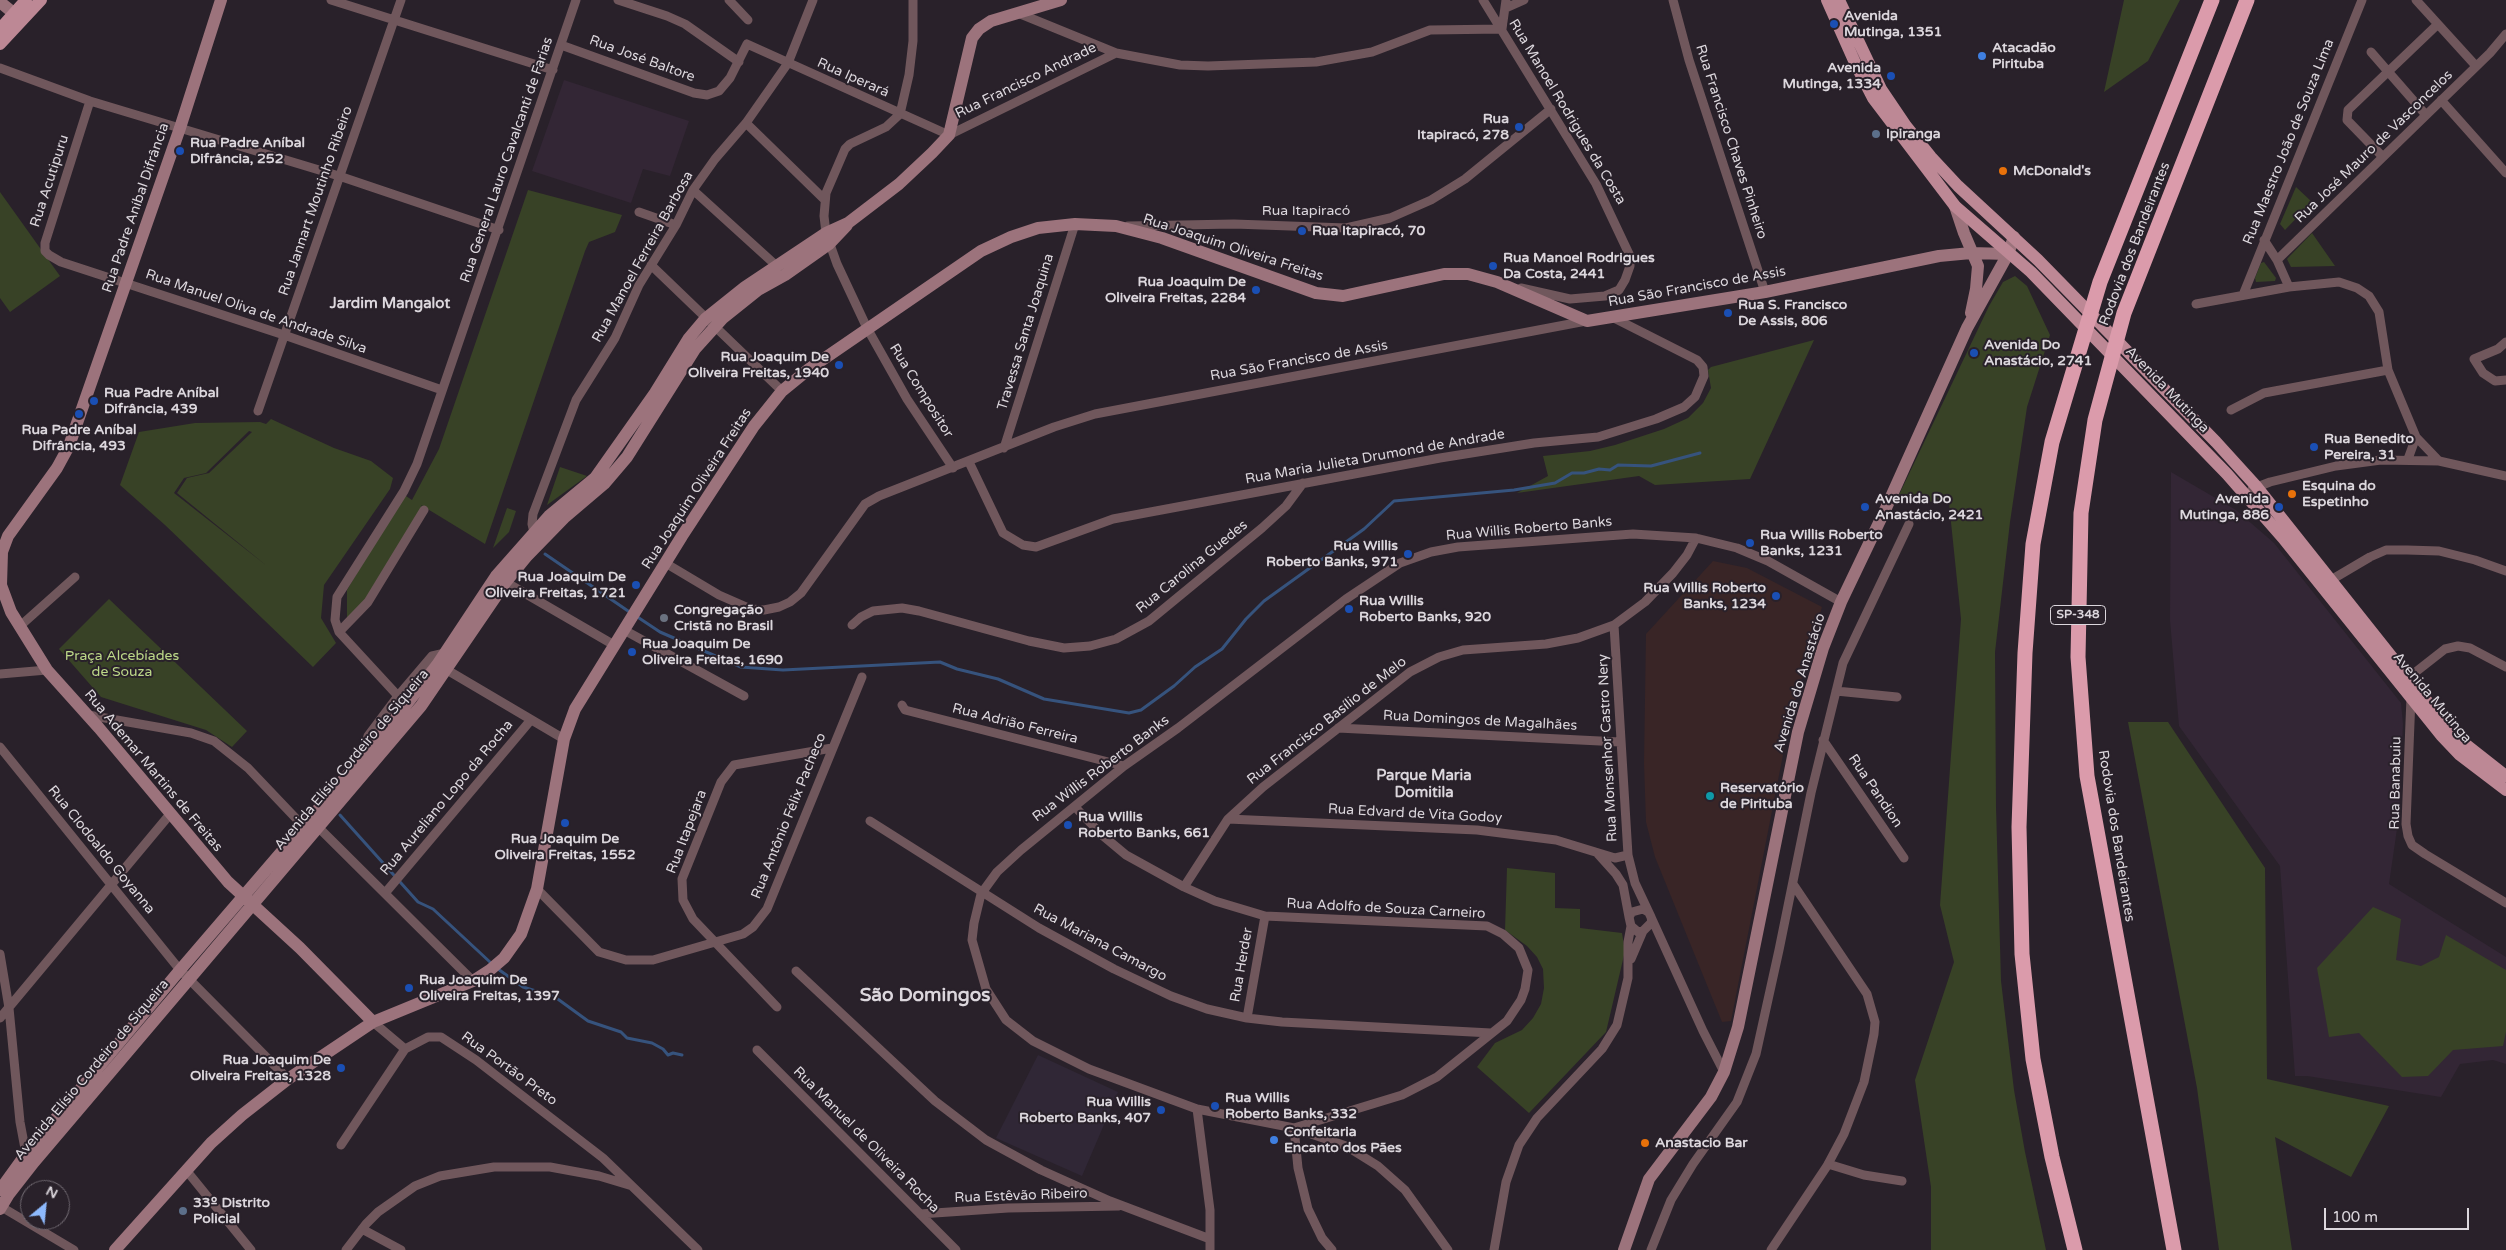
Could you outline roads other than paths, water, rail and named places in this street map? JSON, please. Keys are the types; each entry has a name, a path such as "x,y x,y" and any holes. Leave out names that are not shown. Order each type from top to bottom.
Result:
{"highway":[{"name":"Rodovia dos Bandeirantes","path":"2075,1250 2052,1157 2033,1059 2022,954 2019,827 2025,653 2034,544 2052,442 2100,282 2212,0"},
{"name":"Rodovia dos Bandeirantes","path":"2174,1250 2087,776 2078,657 2081,513 2095,420 2124,312 2247,0"}],"main road":[{"path":"0,44 18,17 26,0"},
{"path":"0,29 41,0"},
{"name":"Avenida Mutinga","path":"1827,0 1856,65 1874,98 1956,206 2008,254 2031,272 2244,493 2308,570 2411,701 2460,755 2506,790"},
{"name":"Avenida Mutinga","path":"1839,0 1881,88 1906,126 1953,181 2038,260 2184,409 2256,486 2408,678 2460,740 2506,776"},
{"path":"1956,206 1969,204 1992,217"}],"street":[{"name":"Rua Padre Aníbal Difrância","path":"77,424 180,128 221,0"},
{"path":"331,0 553,70"},
{"name":"Rua Jannart Moutinho Ribeiro","path":"258,411 401,0"},
{"name":"Rua General Lauro Cavalcanti de Farias","path":"339,632 335,620 337,597 404,491 417,464 499,230 515,174 576,0"},
{"path":"618,0 685,24 739,62"},
{"path":"729,0 748,20"},
{"name":"Rua Manoel Ferreira Barbosa","path":"536,538 533,514 576,400 614,338 651,265 676,225 693,190 714,159 746,123 788,63 813,0"},
{"path":"828,239 825,200 845,149 850,144 892,124 900,114 909,76 913,41 913,0"},
{"path":"949,135 975,32 991,22 1018,13 1036,4 1061,0"},
{"name":"Rua Manoel Rodrigues da Costa","path":"1483,0 1600,192 1626,244 1630,266 1618,290 1605,296 1570,299 1497,282"},
{"path":"1018,13 1116,53 1180,65 1316,62 1372,52 1430,30 1502,29 1506,4 1524,0"},
{"name":"Rua Francisco Chaves Pinheiro","path":"1673,0 1689,60 1765,292"},
{"name":"Rua Maestro João de Souza Lima","path":"2243,295 2362,0"},
{"path":"2416,0 2476,66"},
{"path":"0,2 18,17"},
{"path":"2383,157 2347,120 2348,110 2438,24"},
{"name":"Rua José Mauro de Vasconcelos","path":"2277,260 2490,53 2506,34"},
{"name":"Rua José Baltore","path":"561,45 701,95 714,95 719,91 739,62 747,44"},
{"name":"Rua Iperará","path":"747,44 949,135"},
{"name":"Rua José Mauro de Vasconcelos","path":"2490,53 2506,45"},
{"path":"2371,52 2426,115"},
{"name":"Rua Francisco Andrade","path":"949,135 1116,53"},
{"path":"0,68 90,101 339,176 499,230"},
{"path":"2441,100 2506,172"},
{"name":"Rua Acutipuru","path":"61,262 49,255 45,244 90,101"},
{"name":"Rua Itapiracó","path":"1116,226 1234,224 1346,228 1390,218 1431,200 1465,178 1551,109"},
{"path":"746,123 825,200"},
{"name":"Avenida Elísio Cordeiro de Siqueira","path":"310,827 369,750 442,667 445,653 536,538 549,516 595,478 654,393 689,338 710,323 745,287 781,271 828,239 899,184 949,135"},
{"path":"693,190 781,271"},
{"name":"Avenida do Anastácio","path":"1956,206 1979,272 1967,328"},
{"path":"639,212 676,225"},
{"name":"Rua Joaquim Oliveira Freitas","path":"115,1250 225,1129 288,1079 373,1022 476,979 504,958 521,934 537,889 564,738 575,709 754,426 782,391 867,328 981,251 1011,237 1038,228 1075,224 1116,226 1162,238 1316,293 1343,296 1444,274 1468,274 1497,282 1587,321"},
{"name":"Travessa Santa Joaquina","path":"1004,448 1075,224"},
{"name":"Avenida do Anastácio","path":"1624,1250 1649,1179 1711,1097 1724,1072 1738,1027 1798,732 1823,648 1840,602 1886,508 1967,328 2008,254 2014,237"},
{"name":"Rua Compositor","path":"828,239 867,328 907,399 953,468"},
{"path":"2264,240 2277,260 2288,287"},
{"name":"Rua São Francisco de Assis","path":"666,564 719,595 751,608 764,610 779,607 790,602 801,593 865,504 879,496 1054,427 1095,414 1587,321 1765,292 1939,256 1971,252 2008,254"},
{"name":"Rua Manuel Oliva de Andrade Silva","path":"61,262 284,334 442,390"},
{"path":"651,265 782,391"},
{"path":"2196,304 2288,287 2338,282 2357,288 2369,296 2379,312 2388,370 2416,437 2439,461"},
{"name":"Rua Maria Julieta Drumond de Andrade","path":"968,462 1003,533 1023,545 1036,547 1113,519 1303,483 1525,445 1598,437 1656,419 1684,407 1695,397 1704,376 1702,367 1697,360 1612,317"},
{"path":"2506,342 2498,350 2474,359 2484,373 2494,381 2506,380"},
{"path":"2231,410 2264,393 2388,370"},
{"name":"Rua Ademar Martins de Freitas","path":"77,424 57,468 18,519 8,536 2,552 0,568 4,599 47,670 88,715 247,901 300,948 373,1022"},
{"path":"2408,459 2416,437"},
{"path":"2244,493 2256,486 2336,466 2408,459 2439,461 2506,476"},
{"name":"Rua Carolina Guedes","path":"852,625 861,616 873,611 902,608 919,610 1029,641 1064,648 1090,646 1116,639 1148,621 1262,528 1286,506 1303,483"},
{"path":"398,696 339,632 368,602 424,510"},
{"path":"1651,1250 1671,1200 1693,1164 1737,1102 1758,1045 1823,740 1843,663 1909,524"},
{"name":"Rua Willis Roberto Banks","path":"1448,1250 1405,1190 1378,1166 1346,1146 1294,1128 1197,1110 1089,1069 1033,1041 1006,1020 986,990 972,940 981,894 997,872 1009,861 1124,766 1178,728 1346,600 1400,564 1430,552 1458,547 1633,534 1696,538 1737,548 1768,561 1840,602"},
{"name":"Rua Francisco Basílio de Melo","path":"1184,887 1228,819 1263,787 1410,672 1439,657 1463,650 1546,644 1578,638 1614,625 1645,602 1674,572 1687,555 1696,538"},
{"path":"2308,570 2331,580 2370,557 2393,550 2439,551 2476,560 2506,571"},
{"path":"20,627 75,577"},
{"path":"501,580 614,645"},
{"name":"Avenida Elísio Cordeiro de Siqueira","path":"0,1190 30,1158 310,827 421,706 442,667 501,580"},
{"name":"Rua Monsenhor Castro Nery","path":"1614,625 1628,855 1630,868 1650,915"},
{"path":"627,626 744,696"},
{"path":"2408,678 2445,649 2458,646 2470,648 2506,667"},
{"path":"369,750 366,743 368,736 398,696 432,656 445,653"},
{"path":"442,667 530,720 564,738"},
{"path":"0,674 47,670"},
{"name":"Rua Antônio Félix Pacheco","path":"537,889 599,952 626,960 653,960 743,934 753,927 767,909 862,676"},
{"name":"Rua Banabuiu","path":"2408,678 2411,701 2406,824 2408,836 2412,845 2425,854 2506,903"},
{"path":"1836,691 1897,697"},
{"name":"Rua Adrião Ferreira","path":"902,705 906,710 1124,766"},
{"path":"88,715 191,733 228,750 310,827 388,889 476,979"},
{"path":"99,728 112,719"},
{"name":"Rua Aureliano Lopo da Rocha","path":"388,889 530,720"},
{"name":"Rua Domingos de Magalhães","path":"1338,728 1620,742"},
{"name":"Rua Pandion","path":"1823,740 1904,858"},
{"name":"Rua Clodoaldo Goyanna","path":"0,747 184,974 288,1079"},
{"name":"Rua Itapejara","path":"778,1007 693,919 683,900 682,879 698,836 727,772 740,763 832,748"},
{"name":"Rua Adolfo de Souza Carneiro","path":"1076,807 1102,835 1126,855 1184,887 1215,901 1265,916 1487,926 1503,934 1519,948 1528,970 1525,989 1515,1010 1507,1021 1491,1034 1436,1076 1402,1095 1294,1128"},
{"path":"0,1018 172,813"},
{"name":"Rua Edvard de Vita Godoy","path":"1228,819 1477,830 1556,840 1615,858 1628,855"},
{"name":"Rua Mariana Camargo","path":"870,821 981,894 1038,928 1122,973 1171,996 1207,1009 1247,1018 1282,1022 1491,1034"},
{"name":"Rua Edvard de Vita Godoy","path":"1598,854 1623,885 1630,922"},
{"path":"1623,885 1630,868"},
{"path":"1771,1250 1828,1164 1844,1134 1864,1082 1872,1052 1875,1022 1867,994 1793,884"},
{"path":"1494,1250 1506,1182 1519,1145 1537,1118 1602,1049 1617,1025 1628,978 1630,922 1637,909 1650,915 1703,1031 1724,1072"},
{"path":"1629,964 1645,931 1652,922 1650,915"},
{"name":"Rua Herder","path":"1247,1018 1265,916"},
{"path":"1630,922 1638,932 1645,931 1665,947"},
{"path":"0,954 30,1158"},
{"path":"796,971 935,1101 986,1140 1041,1170 1124,1206 1210,1239"},
{"path":"373,1022 405,1049"},
{"name":"Rua Portão Preto","path":"341,1145 405,1049 428,1037 441,1037 476,1060 603,1158 698,1250"},
{"name":"Rua Manuel de Oliveira Rocha","path":"757,1050 956,1250"},
{"path":"1197,1110 1206,1168 1210,1250"},
{"path":"1294,1128 1298,1168 1308,1208 1322,1238 1332,1250"},
{"name":"Avenida Elísio Cordeiro de Siqueira","path":"0,1207 30,1158"},
{"path":"599,1176 604,1165 603,1158"},
{"path":"1828,1164 1874,1177 1902,1181"},
{"path":"346,1250 378,1212 405,1192 440,1176 469,1170 525,1166 550,1167 599,1176 631,1186"},
{"path":"186,1170 251,1250"},
{"name":"Rua Estêvão Ribeiro","path":"920,1214 1008,1208 1124,1206"},
{"path":"0,1207 74,1250"},
{"path":"362,1229 401,1250"}],"waterway":[{"path":"636,616 660,632 741,667 783,670 940,662 957,669 998,679 1044,699 1129,713 1141,710 1174,686 1195,667 1222,649 1246,619 1264,601 1364,529 1394,501 1514,490 1555,483 1572,473 1584,473 1599,469 1610,470 1618,465 1651,466 1700,453"},
{"path":"545,554 631,613"},
{"path":"340,815 418,902 433,909 491,963"},
{"path":"498,969 523,987 555,997 588,1021 621,1032 627,1038 652,1043 663,1049 668,1055 673,1053 682,1055"}],"place":[{"name":"Avenida Mutinga, 1351","path":"1834,24"},
{"name":"Atacadão Pirituba","path":"1982,56"},
{"name":"Avenida Mutinga, 1334","path":"1891,76"},
{"name":"Rua Itapiracó, 278","path":"1519,127"},
{"name":"Ipiranga","path":"1876,134"},
{"name":"Rua Padre Aníbal Difrância, 252","path":"180,151"},
{"name":"McDonald's","path":"2003,171"},
{"name":"Rua Itapiracó, 70","path":"1302,231"},
{"name":"Rua Manoel Rodrigues Da Costa, 2441","path":"1493,266"},
{"name":"Rua Joaquim De Oliveira Freitas, 2284","path":"1256,290"},
{"name":"Rua S. Francisco De Assis, 806","path":"1728,313"},
{"name":"Avenida Do Anastácio, 2741","path":"1974,353"},
{"name":"Rua Joaquim De Oliveira Freitas, 1940","path":"839,365"},
{"name":"Rua Padre Aníbal Difrância, 439","path":"94,401"},
{"name":"Rua Padre Aníbal Difrância, 493","path":"79,414"},
{"name":"Rua Benedito Pereira, 31","path":"2314,447"},
{"name":"Esquina do Espetinho","path":"2292,494"},
{"name":"Avenida Do Anastácio, 2421","path":"1865,507"},
{"name":"Avenida Mutinga, 886","path":"2279,507"},
{"name":"Rua Willis Roberto Banks, 1231","path":"1750,543"},
{"name":"Rua Willis Roberto Banks, 971","path":"1408,554"},
{"name":"Rua Joaquim De Oliveira Freitas, 1721","path":"636,585"},
{"name":"Rua Willis Roberto Banks, 1234","path":"1776,596"},
{"name":"Rua Willis Roberto Banks, 920","path":"1349,609"},
{"name":"Congregação Cristã no Brasil","path":"664,618"},
{"name":"Rua Joaquim De Oliveira Freitas, 1690","path":"632,652"},
{"name":"Reservatório de Pirituba","path":"1710,796"},
{"name":"Rua Joaquim De Oliveira Freitas, 1552","path":"565,823"},
{"name":"Rua Willis Roberto Banks, 661","path":"1068,825"},
{"name":"Rua Joaquim De Oliveira Freitas, 1397","path":"409,988"},
{"name":"Rua Joaquim De Oliveira Freitas, 1328","path":"341,1068"},
{"name":"Rua Willis Roberto Banks, 332","path":"1215,1106"},
{"name":"Rua Willis Roberto Banks, 407","path":"1161,1110"},
{"name":"Confeitaria Encanto dos Pães","path":"1274,1140"},
{"name":"Anastacio Bar","path":"1645,1143"},
{"name":"33º Distrito Policial","path":"183,1211"}],"district":[{"name":"Jardim Mangalot","path":"390,304"},
{"name":"Parque Maria Domitila","path":"1424,784"},
{"name":"São Domingos","path":"925,996"}],"park label":[{"name":"Praça Alcebíades de Souza","path":"122,664"}]}
